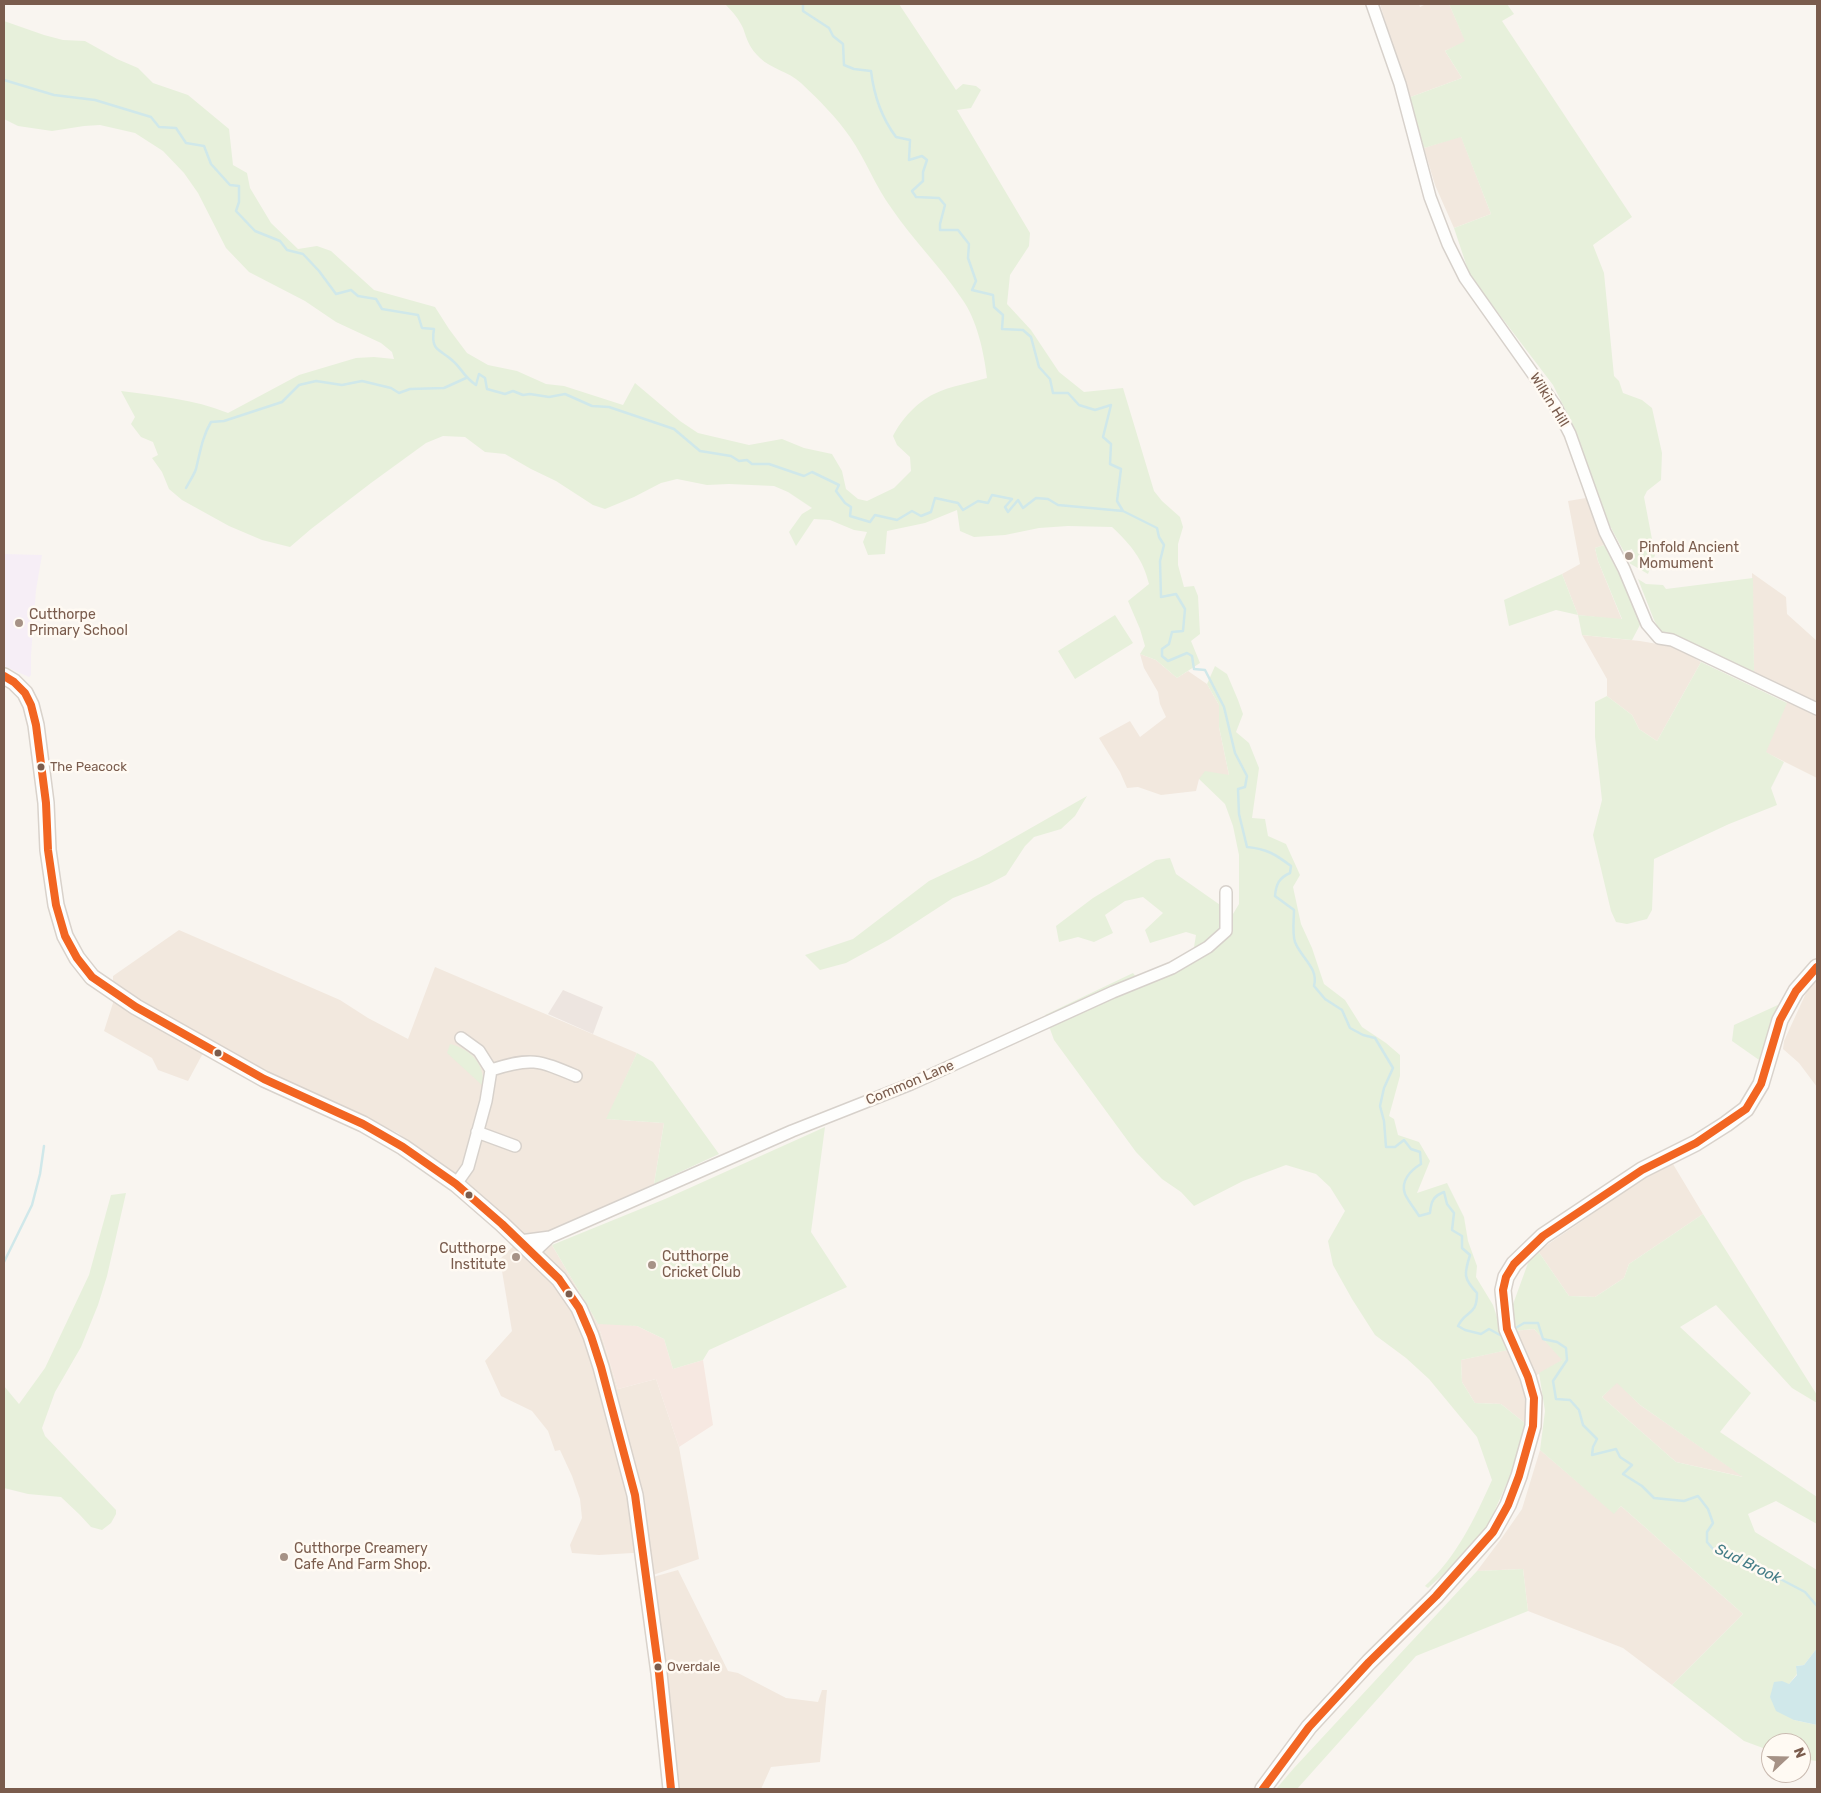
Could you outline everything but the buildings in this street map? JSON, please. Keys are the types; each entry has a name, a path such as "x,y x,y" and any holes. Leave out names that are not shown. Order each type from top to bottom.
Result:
{"main road":[{"path":"4,676 14,682 25,693 32,705 46,803 48,850 56,905 65,936 77,958 92,977 136,1007 264,1079 363,1124 403,1147 456,1184 520,1241 559,1279 579,1308 596,1352 620,1433 635,1495 659,1673 671,1789"},
{"path":"1263,1789 1309,1727 1369,1662 1436,1596 1493,1532 1508,1505 1519,1476 1533,1426 1534,1398 1528,1377 1507,1329 1503,1290 1506,1277 1514,1264 1543,1236 1642,1170 1696,1143 1746,1109 1761,1084 1780,1020 1796,991 1817,967"}],"street":[{"name":"Wilkin Hill","path":"1372,4 1400,84 1430,197 1448,244 1465,278 1555,405 1570,434 1605,532 1624,569 1647,624 1659,638 1672,640 1817,709"},
{"name":"Common Lane","path":"520,1241 550,1237 792,1131 910,1084 1113,992 1172,968 1208,948 1226,931 1226,892"},
{"path":"456,1184 468,1167 486,1101 491,1070 480,1051 461,1038"},
{"path":"491,1070 514,1062 536,1061 576,1076"},
{"path":"477,1132 515,1146"},
{"name":"Common Lane","path":"533,1253 550,1237"}],"shaded area":[{"path":"1380,4 1419,4 1420,7 1426,4 1449,4 1466,42 1445,51 1462,78 1408,98"},
{"path":"1461,136 1491,214 1454,228 1435,185 1424,148"},
{"path":"1586,498 1604,545 1595,548 1598,561 1622,620 1578,615 1562,574 1580,564 1568,501"},
{"name":"Cutthorpe Primary School","path":"4,554 42,555 36,590 31,675 29,677 4,666"},
{"path":"1752,573 1786,597 1787,614 1817,641 1817,778 1765,752 1792,690 1754,672"},
{"path":"1582,635 1675,647 1701,662 1657,741 1639,729 1632,715 1607,696 1607,679"},
{"path":"1140,654 1156,660 1177,678 1188,671 1207,684 1219,705 1219,727 1229,775 1199,779 1196,791 1161,795 1138,787 1127,788 1120,772 1099,738 1130,721 1140,737 1166,717 1160,704 1158,692 1144,668"},
{"path":"179,930 340,1000 368,1018 408,1039 435,967 637,1053 607,1119 664,1123 654,1184 536,1237 552,1245 598,1324 618,1389 656,1379 679,1447 699,1559 653,1575 649,1552 599,1555 572,1553 570,1545 582,1518 580,1499 572,1476 560,1450 555,1451 548,1431 532,1411 501,1396 485,1361 512,1331 500,1259 524,1236 398,1133 301,1089 217,1044 202,1055 188,1081 158,1070 152,1058 104,1031 113,1003 113,976"},
{"path":"1817,975 1817,1087 1799,1063 1783,1049 1784,1041 1806,993"},
{"path":"563,990 603,1007 593,1034 548,1014"},
{"path":"1673,1164 1703,1214 1629,1264 1624,1278 1595,1297 1569,1296 1538,1251 1634,1182"},
{"path":"614,1323 637,1326 664,1339 673,1369 703,1360 713,1425 679,1447 656,1379 618,1389 598,1324"},
{"path":"1534,1329 1563,1360 1523,1383 1527,1407 1526,1424 1501,1404 1475,1403 1462,1382 1461,1360 1507,1350 1513,1331"},
{"path":"1617,1382 1640,1405 1744,1477 1676,1462 1602,1397"},
{"path":"1540,1450 1614,1513 1621,1506 1743,1614 1672,1685 1623,1648 1528,1611 1523,1569 1477,1571 1522,1509"},
{"path":"678,1570 728,1671 738,1673 786,1698 818,1702 822,1690 827,1690 820,1762 771,1767 761,1789 679,1789 653,1577"}],"green space":[{"path":"725,4 899,4 956,90 963,84 976,86 981,90 971,108 957,110 1030,233 1029,246 1010,275 1007,304 1031,330 1059,372 1084,392 1123,388 1154,491 1180,517 1183,527 1178,544 1178,565 1184,587 1194,586 1198,596 1200,634 1191,641 1200,663 1177,678 1156,660 1140,654 1145,646 1128,601 1149,584 1140,560 1125,540 1112,527 1068,526 1039,528 1005,535 974,537 960,531 957,510 925,523 887,531 885,554 868,555 863,542 867,532 854,530 830,520 814,519 796,546 789,532 802,514 812,508 788,492 774,486 707,485 677,479 661,483 605,509 593,505 556,481 505,454 485,452 465,437 443,436 426,443 371,483 290,547 262,540 229,526 182,500 169,489 162,472 152,458 158,455 153,442 141,437 131,424 135,417 121,391 189,401 228,413 299,375 356,358 394,359 392,352 381,343 336,322 305,301 249,272 226,248 198,193 184,173 163,151 135,133 100,125 52,131 18,126 4,119 4,21 63,40 85,41 117,59 138,68 153,83 188,95 229,129 233,165 247,173 250,188 271,223 298,249 317,246 331,251 374,290 435,307 467,353 488,365 517,371 546,384 564,386 623,405 635,383 680,421 698,433 749,445 782,439 804,448 832,454 842,471 846,489 858,499 867,501 894,488 911,471 910,457 897,445 893,436 905,418 928,397 940,391 987,378 982,347 976,326 954,287 909,232 886,200 845,130 801,83 764,62 757,55 749,44 739,21"},
{"path":"1449,4 1507,4 1514,14 1502,21 1632,217 1593,245 1604,273 1614,376 1619,381 1623,393 1642,400 1652,408 1662,453 1661,480 1647,491 1644,497 1655,555 1648,574 1629,563 1635,558 1632,549 1624,552 1609,524 1575,429 1553,385 1470,276 1454,228 1491,214 1461,137 1424,148 1408,98 1462,78 1445,51 1465,41"},
{"path":"1604,545 1641,623 1632,640 1582,635 1578,615 1622,619 1598,561 1595,548"},
{"path":"1562,574 1578,615 1556,610 1509,626 1504,600"},
{"path":"1753,578 1754,672 1662,635 1638,579 1646,584 1663,585 1666,589"},
{"path":"1115,615 1133,643 1075,679 1058,651"},
{"path":"1701,662 1787,703 1766,752 1784,762 1771,788 1777,805 1729,824 1654,859 1652,910 1647,919 1627,924 1616,922 1611,911 1593,835 1602,800 1595,737 1595,702 1607,696 1632,715 1639,729 1657,741"},
{"path":"1215,666 1227,674 1243,714 1236,732 1249,743 1259,768 1252,818 1265,819 1268,836 1286,844 1300,875 1293,887 1301,924 1312,948 1324,984 1345,1000 1362,1027 1400,1055 1400,1076 1389,1116 1394,1119 1398,1135 1419,1142 1430,1161 1417,1193 1447,1183 1464,1217 1468,1241 1477,1266 1476,1277 1493,1305 1508,1350 1461,1360 1462,1382 1475,1403 1501,1404 1526,1424 1513,1469 1488,1526 1464,1556 1428,1588 1425,1586 1456,1550 1464,1537 1492,1480 1477,1437 1429,1379 1406,1358 1375,1335 1333,1265 1328,1241 1345,1211 1330,1187 1316,1174 1286,1165 1243,1181 1194,1206 1181,1192 1162,1179 1136,1152 1054,1040 1045,1015 1133,973 1143,986 1192,959 1196,935 1186,932 1150,943 1145,930 1163,913 1143,897 1125,901 1105,915 1113,933 1094,942 1078,937 1059,942 1056,926 1093,898 1156,860 1170,858 1176,874 1233,914 1239,904 1239,855 1233,826 1225,804 1199,779 1205,771 1229,775 1219,727 1219,705 1207,684"},
{"path":"1087,796 1075,816 1061,829 1034,837 1025,846 1006,875 953,898 890,939 846,963 820,970 805,955 853,939 929,881 980,857"},
{"path":"1780,1004 1762,1062 1732,1041 1734,1025"},
{"path":"450,1044 464,1049 475,1058 482,1070 483,1086 447,1053"},
{"path":"637,1053 653,1062 719,1154 654,1184 664,1123 606,1119"},
{"path":"825,1127 811,1232 847,1287 709,1350 703,1360 673,1369 664,1339 637,1326 598,1324 552,1245 665,1199"},
{"path":"126,1193 107,1276 98,1305 81,1347 55,1392 42,1428 45,1436 116,1510 111,1523 102,1530 91,1527 61,1497 28,1494 4,1488 4,1386 19,1404 45,1368 89,1275 111,1195"},
{"path":"1703,1214 1817,1395 1817,1403 1792,1388 1716,1305 1680,1327 1751,1393 1720,1432 1817,1497 1817,1524 1776,1501 1748,1514 1755,1532 1817,1570 1817,1648 1804,1665 1796,1666 1797,1674 1789,1684 1794,1720 1817,1725 1817,1761 1811,1760 1811,1733 1761,1733 1761,1747 1744,1741 1672,1685 1743,1614 1621,1506 1614,1514 1540,1450 1545,1411 1539,1373 1562,1360 1534,1329 1513,1331 1512,1307 1528,1263 1538,1251 1569,1296 1595,1297 1624,1278 1629,1264","holes":["1617,1383 1640,1405 1743,1477 1676,1462 1602,1397"]},
{"path":"1523,1569 1528,1611 1416,1656 1297,1789 1276,1789 1477,1571"}],"water":[{"path":"1817,1648 1817,1725 1794,1720 1776,1711 1770,1697 1774,1682 1782,1681 1789,1684 1797,1675 1796,1666 1804,1665"}],"waterway":[{"name":"Sud Brook","path":"803,4 803,11 829,28 833,36 843,44 844,65 854,69 871,71 876,98 886,122 896,137 910,140 909,160 922,156 927,160 923,172 923,181 912,191 916,197 939,198 945,205 940,230 958,230 969,244 968,258 976,281 972,290 993,295 994,307 1003,315 1002,329 1023,330 1031,337 1039,367 1050,379 1053,393 1068,393 1079,405 1095,410 1111,405 1103,437 1111,444 1110,464 1121,469 1117,501 1123,511 1157,528 1159,537 1164,545 1160,561 1161,597 1176,594 1185,609 1183,631 1172,632 1169,644 1162,649 1162,656 1168,661 1187,653 1192,656 1194,669 1205,670 1224,707 1235,753 1247,776 1245,787 1238,789 1239,814 1247,847 1270,853 1291,866 1290,873 1279,882 1275,896 1294,910 1293,930 1295,942 1312,968 1315,980 1314,986 1325,999 1342,1010 1350,1028 1363,1035 1375,1038 1393,1068 1384,1088 1380,1106 1384,1121 1386,1147 1395,1147 1404,1140 1411,1149 1420,1152 1421,1164 1407,1176 1404,1185 1405,1194 1419,1216 1430,1213 1433,1200 1437,1195 1444,1192 1447,1204 1454,1213 1452,1230 1462,1236 1462,1248 1470,1255 1466,1276 1477,1293 1477,1301 1473,1310 1464,1317 1458,1326 1481,1334 1489,1329 1500,1335 1504,1333"},
{"path":"4,80 54,95 95,100 151,117 159,127 176,128 186,143 204,146 211,164 230,185 239,186 239,202 236,211 255,231 280,241 287,250 303,254 319,271 336,294 351,290 358,296 376,299 382,309 418,315 422,328 434,329 435,346 449,357 476,385 479,374 485,378 487,389 505,394 513,391 523,395 530,394 549,397 565,394 592,406 609,407 674,429 700,451 731,456 739,461 747,460 752,464 769,464 804,476 812,472 839,485 836,491 845,503 851,507 850,516 870,522 875,515 897,520 912,511 921,516 931,512 935,498 958,503 963,510 978,501 988,503 992,495 1012,499 1005,507 1008,512 1018,500 1023,508 1036,498 1048,499 1058,505 1123,511"},
{"path":"186,488 196,469 203,439 211,422 224,421 282,402 299,385 316,381 342,385 362,381 391,388 399,393 410,389 444,388 466,378"},
{"path":"4,1262 32,1205 40,1174 44,1146"},
{"name":"Sud Brook","path":"1514,1329 1524,1323 1538,1323 1543,1339 1557,1342 1566,1348 1567,1360 1553,1381 1556,1399 1570,1400 1579,1410 1583,1425 1597,1439 1592,1455 1616,1449 1620,1457 1632,1465 1623,1474 1642,1486 1654,1498 1684,1501 1698,1496 1708,1509 1713,1523 1707,1532 1707,1542 1713,1549 1729,1552 1805,1592 1817,1606"}],"transit line":[{"path":"4,676 14,682 25,693 31,705 36,725 46,803 48,850 56,905 65,936 77,958 92,977 136,1007 264,1079 363,1124 403,1147 456,1184 502,1224 559,1279 579,1308 601,1367 635,1495 659,1673 671,1789"},
{"path":"1263,1789 1309,1727 1369,1662 1436,1596 1493,1532 1508,1505 1519,1476 1533,1426 1534,1398 1528,1377 1507,1329 1503,1290 1506,1277 1514,1264 1543,1236 1642,1170 1696,1143 1746,1109 1761,1084 1780,1020 1796,991 1817,967"}],"place":[{"name":"Pinfold Ancient Momument","path":"1629,556"},
{"name":"Cutthorpe Primary School","path":"19,623"},
{"name":"The Peacock","path":"41,767"},
{"name":"Cutthorpe Institute","path":"516,1257"},
{"name":"Cutthorpe Cricket Club","path":"652,1265"},
{"name":"Cutthorpe Creamery Cafe And Farm Shop.","path":"284,1557"},
{"name":"Overdale","path":"658,1667"}]}
